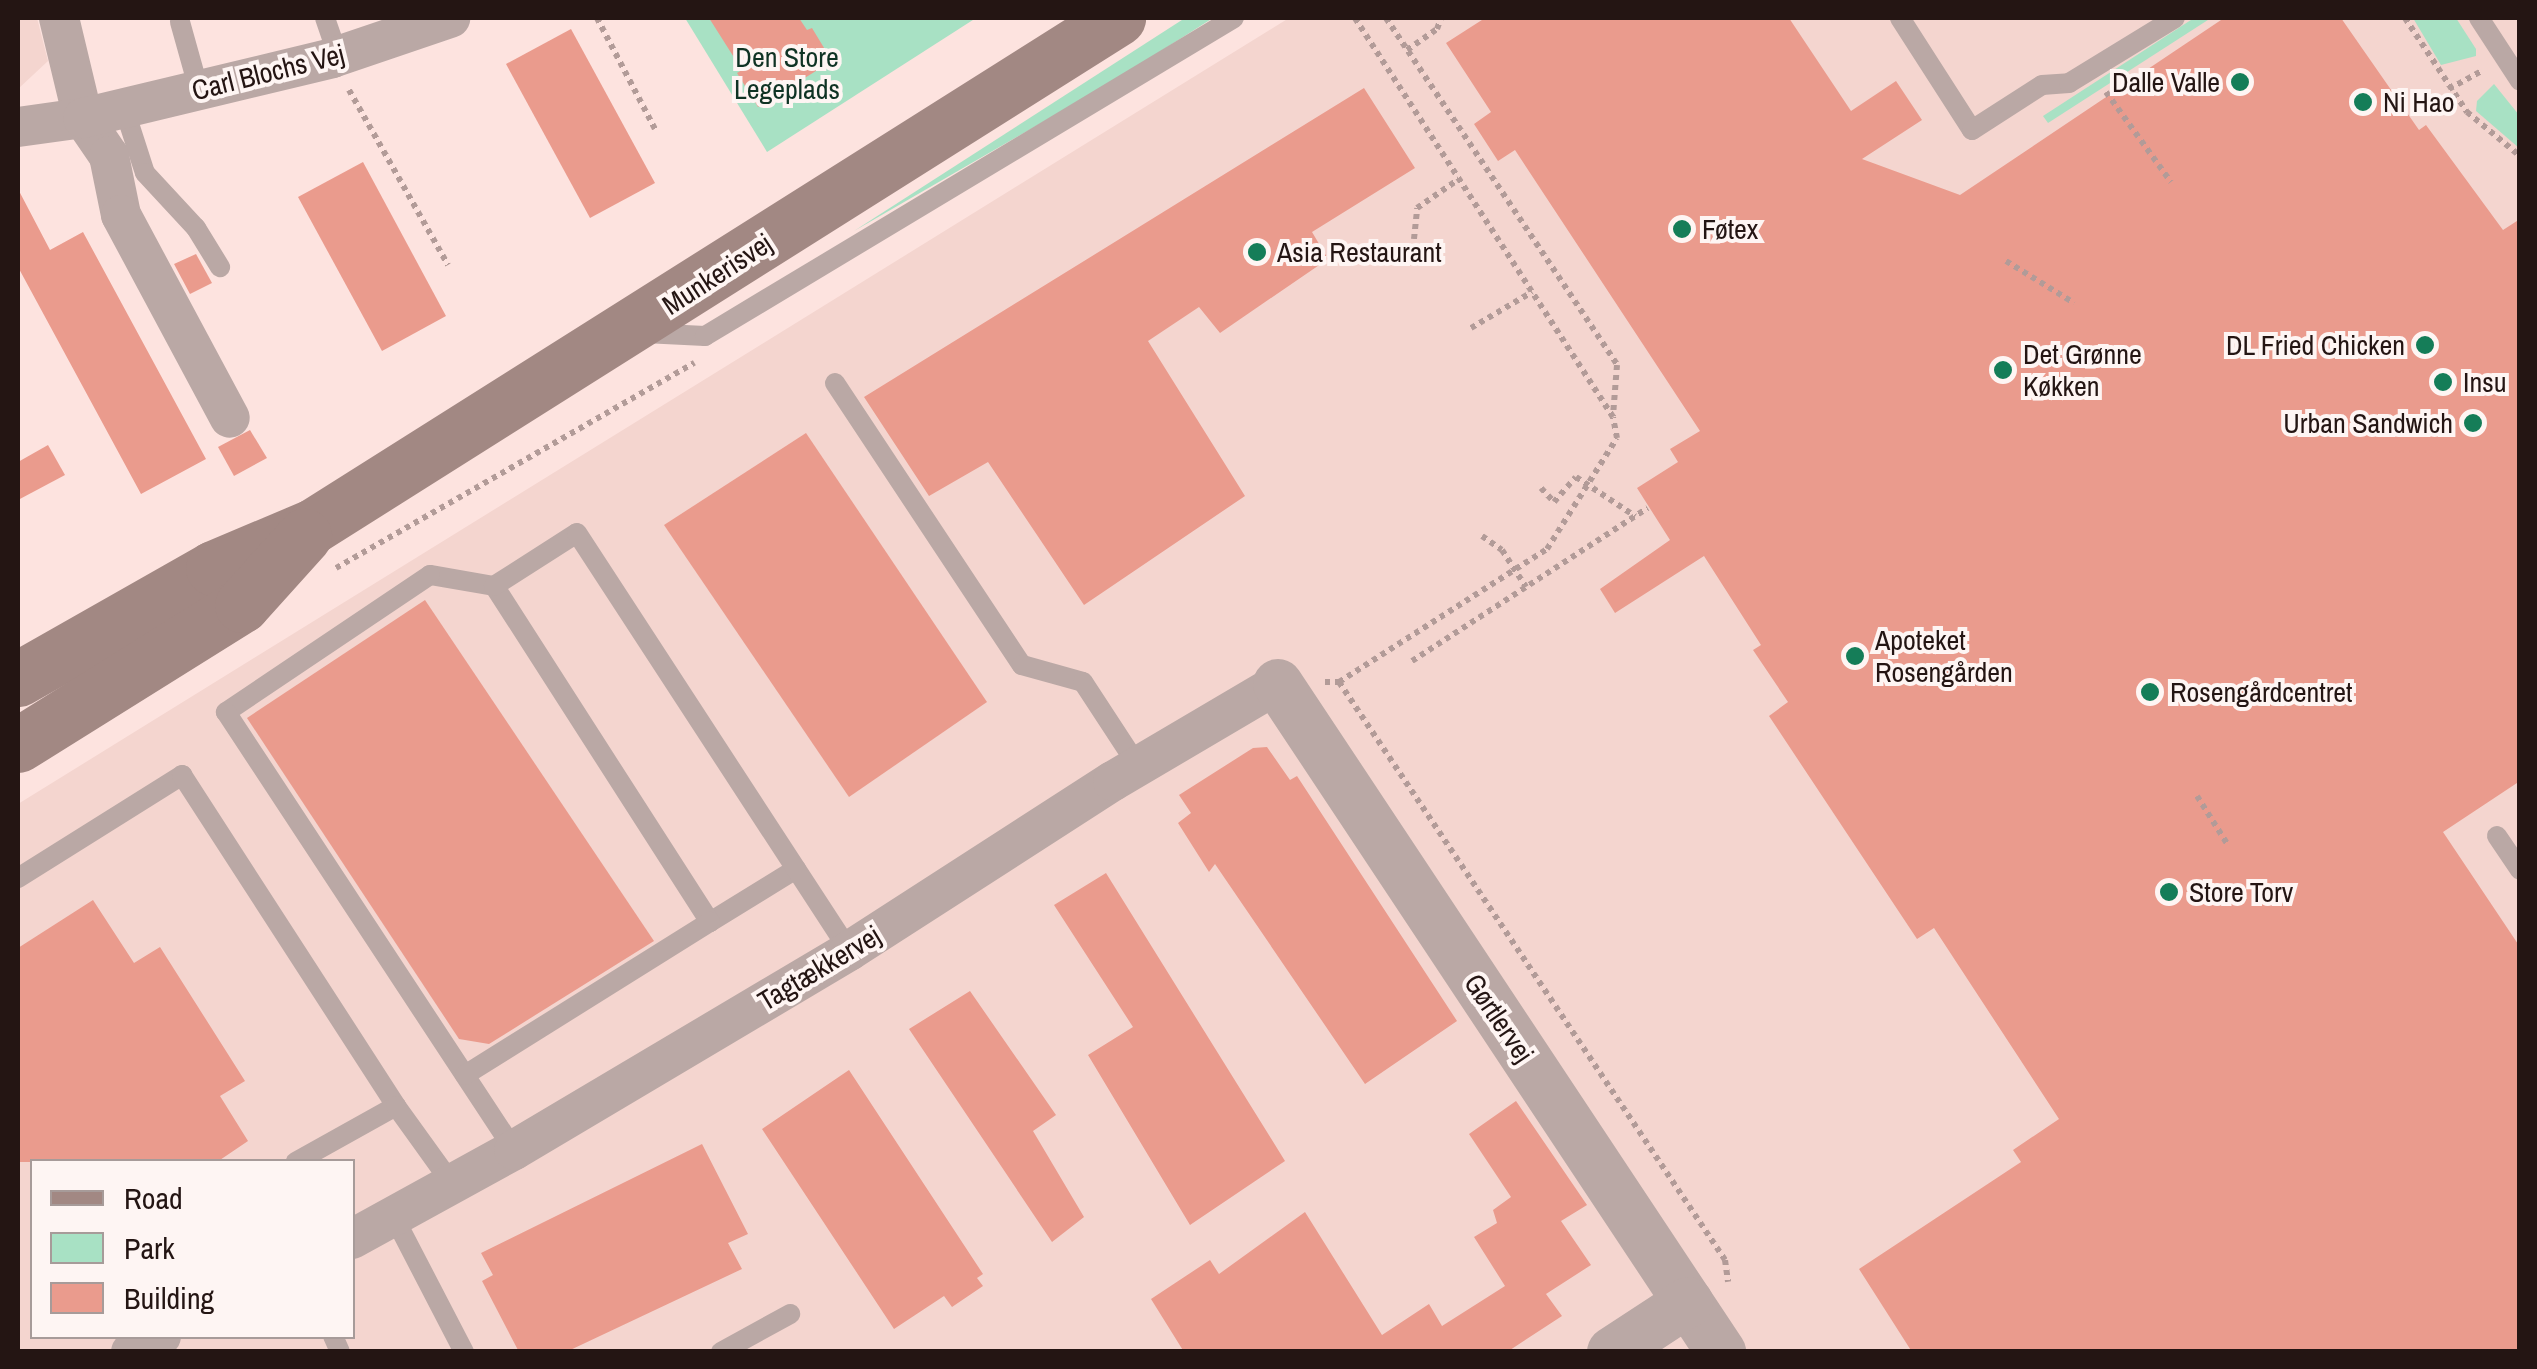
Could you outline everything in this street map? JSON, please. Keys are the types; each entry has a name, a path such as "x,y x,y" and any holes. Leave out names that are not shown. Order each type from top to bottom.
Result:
{"main road":[{"name":"Munkerisvej","path":"18,679 212,568 313,526 627,332 1118,18"},
{"name":"Munkerisvej","path":"18,744 242,606 313,526"}],"street":[{"path":"60,18 83,118 109,156 120,216 230,418"},
{"name":"Carl Blochs Vej","path":"18,127 83,118 335,57 450,18"},
{"name":"Tagtækkervej","path":"355,1237 514,1150 850,951 1138,766 1278,684"},
{"name":"Gørtlervej","path":"1278,684 1709,1299 1721,1352"},
{"path":"1612,1352 1709,1299"}],"lane":[{"path":"325,18 335,57"},
{"path":"627,332 705,336 1234,18"},
{"path":"1900,18 1972,130 2042,85 2069,83 2174,18"},
{"path":"2478,18 2520,81"},
{"path":"180,22 199,90"},
{"path":"124,108 145,174 196,228 220,267"},
{"path":"836,383 1022,664 1082,682 1138,766"},
{"path":"514,1150 226,712 430,575 494,586 577,533 850,951"},
{"path":"494,586 710,922"},
{"path":"18,878 182,775 396,1106 452,1184"},
{"path":"2498,836 2520,870"},
{"path":"465,1075 796,868"},
{"path":"301,1159 396,1106"},
{"path":"394,1217 464,1352"},
{"path":"721,1352 790,1314"}],"path":[{"path":"597,18 655,129"},
{"path":"1355,18 1613,418"},
{"path":"1278,684 1339,682 1547,549 1616,438 1613,418 1617,364 1386,18"},
{"path":"1407,50 1437,29 1442,18"},
{"path":"2405,18 2467,112 2520,156"},
{"path":"335,57 448,265"},
{"path":"2449,89 2505,58"},
{"path":"2090,70 2170,182"},
{"path":"1414,239 1418,208 1459,179"},
{"path":"2006,260 2074,301"},
{"path":"1471,328 1532,292"},
{"path":"1541,488 1554,502 1576,477 1636,516"},
{"path":"1412,660 1648,508"},
{"path":"1482,536 1502,550 1526,587"},
{"path":"1339,682 1725,1260 1709,1299"},
{"path":"2197,796 2228,845"}],"shaded area":[{"path":"18,18 37,18 48,61 18,89"},
{"path":"1289,18 2519,18 2519,1351 18,1352 18,804"}],"green space":[{"name":"Den Store Legeplads","path":"685,18 976,18 767,152"},
{"path":"1185,18 1213,18 1112,82 854,231"},
{"path":"2194,18 2211,18 2048,123 2043,116"},
{"path":"2413,18 2456,18 2476,49 2476,56 2441,65"},
{"path":"2494,84 2519,115 2519,148 2476,111 2477,101"}],"building":[{"path":"709,18 799,18 807,30 812,28 832,61 758,107 737,73 742,70"},
{"name":"Rosengårdcentret","path":"1485,18 1789,18 1851,111 1896,81 1922,120 1862,159 1960,195 2224,18 2341,18 2419,130 2426,125 2503,230 2520,219 2520,781 2443,832 2520,947 2520,1352 1912,1352 1859,1269 2021,1162 2013,1150 2059,1119 1934,928 1917,939 1769,716 1788,702 1753,650 1761,645 1704,556 1615,613 1600,589 1670,540 1637,488 1678,462 1670,449 1700,431 1515,150 1498,161 1474,124 1491,112 1446,43"},
{"path":"571,29 655,183 590,218 506,64"},
{"path":"1364,88 1415,168 1312,232 1328,259 1220,333 1199,307 1148,341 1245,496 1084,605 988,462 929,496 864,397"},
{"path":"363,162 446,316 382,351 298,197"},
{"path":"18,189 50,250 83,232 206,459 141,494 18,267"},
{"path":"196,254 212,283 190,294 174,264"},
{"path":"250,430 267,458 234,476 218,447"},
{"path":"806,433 987,702 849,797 664,525"},
{"path":"48,445 65,475 18,500 18,462"},
{"path":"425,600 654,941 489,1044 459,1039 247,718"},
{"path":"1267,747 1290,780 1297,776 1457,1021 1365,1084 1215,864 1209,872 1178,823 1191,813 1179,795 1253,748"},
{"path":"1106,873 1285,1161 1190,1225 1088,1055 1133,1027 1054,905"},
{"path":"93,900 134,963 160,947 245,1081 220,1096 248,1141 221,1159 18,1162 18,948"},
{"path":"970,991 1056,1115 1033,1131 1084,1217 1052,1242 909,1029"},
{"path":"849,1070 983,1274 977,1278 983,1286 952,1307 944,1296 894,1329 762,1129"},
{"path":"1516,1101 1587,1205 1561,1221 1591,1265 1546,1294 1562,1316 1507,1352 1184,1352 1151,1299 1210,1260 1219,1274 1305,1212 1382,1335 1429,1304 1442,1326 1505,1286 1474,1237 1497,1223 1493,1210 1511,1197 1469,1134"},
{"path":"702,1144 748,1234 728,1243 742,1269 566,1352 519,1352 482,1281 493,1275 481,1253"}],"place":[{"name":"Dalle Valle","path":"2240,82"},
{"name":"Ni Hao","path":"2363,102"},
{"name":"Føtex","path":"1682,229"},
{"name":"Asia Restaurant","path":"1257,252"},
{"name":"DL Fried Chicken","path":"2425,345"},
{"name":"Det Grønne Køkken","path":"2003,370"},
{"name":"Insu","path":"2443,382"},
{"name":"Urban Sandwich","path":"2473,423"},
{"name":"Apoteket Rosengården","path":"1855,656"},
{"name":"Rosengårdcentret","path":"2150,692"},
{"name":"Store Torv","path":"2169,892"}]}
